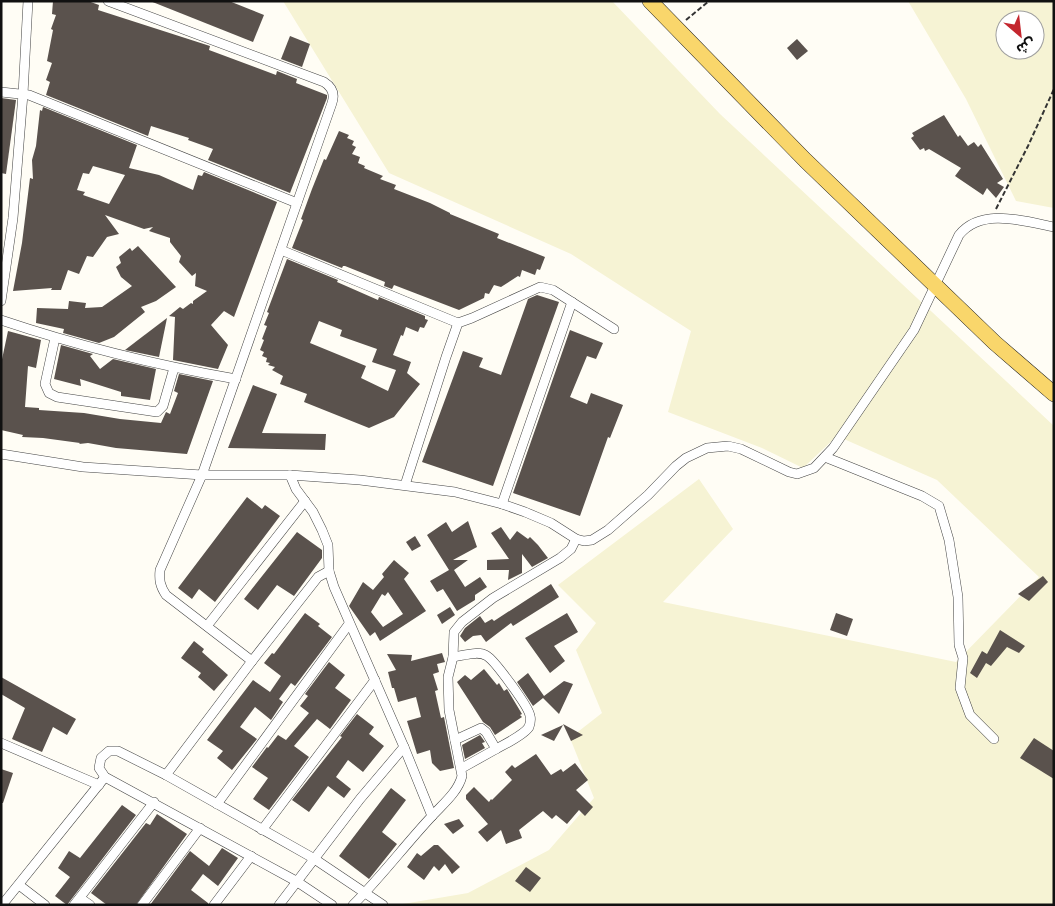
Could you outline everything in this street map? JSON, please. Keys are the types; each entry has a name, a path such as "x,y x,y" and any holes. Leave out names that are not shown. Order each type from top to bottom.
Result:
{"main road":[{"path":"650,1 805,160 935,287 995,343 1054,394"}],"street":[{"path":"1,301 13,218 28,1"},
{"path":"108,1 328,85 333,93 332,103 202,475 160,570 160,585 166,595 252,661"},
{"path":"1,92 23,94 297,203"},
{"path":"1,454 82,467 202,475 290,475 360,480 455,492 502,504 551,524 576,539 584,541 600,536 624,517 676,466 686,458 707,448 728,446 740,449 797,474 814,468 825,457 914,330 959,235 965,227 973,222 992,218 1054,227"},
{"path":"281,250 458,323 540,287 553,290 614,328"},
{"path":"502,504 572,302"},
{"path":"1,320 55,338 174,368 236,379"},
{"path":"405,485 458,323"},
{"path":"55,338 45,384 49,393 57,397 157,412 164,406 174,368"},
{"path":"825,457 922,496 939,506 949,540 958,597 959,645 963,658 960,688 970,715 994,739"},
{"path":"290,475 296,489 322,530 328,545 329,571 349,624 404,747 432,816"},
{"path":"208,626 305,501"},
{"path":"353,905 461,783 462,768 449,710 448,692 454,632 462,622 493,598 560,558 571,549 576,539"},
{"path":"166,775 318,577 329,571"},
{"path":"217,804 349,624"},
{"path":"453,657 471,654 487,656 496,665 527,708 530,716 529,727 525,732 462,768"},
{"path":"262,830 375,680"},
{"path":"455,740 481,728 486,732 496,749"},
{"path":"1,743 99,785"},
{"path":"279,905 360,799 404,747"},
{"path":"332,905 296,881 106,777 99,768 105,754 114,750 166,775 314,858 383,905"},
{"path":"2,905 106,777"},
{"path":"90,905 77,901 154,802"},
{"path":"142,905 200,828"},
{"path":"214,905 251,856"},
{"path":"19,885 45,905"}],"path":[{"path":"677,28 710,1"},
{"path":"992,218 1054,89"}],"shaded area":[{"path":"283,1 612,1 720,114 1054,426 1054,905 397,905 468,893 549,850 594,798 570,738 602,713 576,650 596,623 558,585 699,479 733,529 663,602 956,662 1039,577 937,480 837,436 803,468 762,448 668,412 691,331 571,254 389,173"},
{"path":"908,1 1054,1 1054,208 1016,201 966,99"}],"building":[{"path":"53,1 88,1 99,5 98,10 210,46 209,50 276,75 277,71 297,79 296,83 327,95 290,193 208,160 213,149 188,140 189,138 151,126 148,136 46,95 50,82 46,80 52,63 47,61 53,30 51,29 56,15 52,14"},
{"path":"150,1 229,1 264,15 253,42"},
{"path":"290,36 310,44 302,67 281,59"},
{"path":"797,39 808,51 797,60 787,48"},
{"path":"1,98 16,100 6,174 1,173"},
{"path":"43,107 137,145 129,168 159,175 193,190 198,175 202,176 204,172 277,202 234,317 224,311 211,325 228,345 218,369 173,360 175,317 169,316 180,307 183,309 191,303 193,304 193,301 207,291 195,286 196,273 192,276 179,262 181,256 170,242 170,238 149,231 153,227 144,229 105,215 119,234 107,237 93,257 87,256 79,274 68,270 61,290 51,290 52,288 13,291 22,243 30,178 33,179 32,160 36,146 40,110 42,111","holes":["93,166 125,175 109,204 83,195 85,192 77,190 83,173 89,174"]},
{"path":"944,115 958,137 960,135 968,146 974,142 978,147 981,144 1003,179 997,183 1004,187 996,198 987,188 983,195 955,176 961,168 929,149 925,151 924,148 920,150 911,138 914,136 912,133"},
{"path":"339,131 349,135 347,138 354,141 352,145 356,147 352,154 360,157 358,163 365,166 364,168 383,176 380,179 396,185 394,189 499,234 497,238 545,257 540,270 537,269 535,275 522,270 520,277 518,276 501,287 494,285 489,294 485,293 484,298 459,310 394,285 392,289 384,286 385,282 345,266 342,268 292,248 324,159 326,160"},
{"path":"138,246 176,287 156,301 141,307 145,312 114,337 99,343 63,333 64,329 36,323 37,308 68,309 69,301 86,303 85,308 102,307 132,286 121,277 116,267 121,263 119,257 130,248 132,251"},
{"path":"287,259 338,280 337,282 378,300 379,297 425,316 425,319 428,320 424,328 420,327 418,332 406,327 393,355 411,362 407,373 420,384 394,417 369,428 304,402 307,394 280,384 283,376 272,370 275,367 268,365 270,363 266,362 267,358 262,356 264,352 260,350 267,326 264,325 269,313 267,312","holes":["319,321 342,330 340,336 377,349 372,362 396,370 388,391 361,378 366,366 310,343"]},
{"path":"537,295 559,302 493,486 422,462 463,351 483,358 479,367 501,375 528,299"},
{"path":"167,318 159,357 125,350 138,340"},
{"path":"570,330 603,343 596,359 587,356 570,397 587,404 591,393 623,405 610,438 608,437 580,516 513,493"},
{"path":"8,331 41,340 36,368 28,366 25,407 161,423 166,412 170,414 178,393 174,391 179,374 213,381 187,454 22,437 23,435 1,430 1,364"},
{"path":"61,345 93,354 90,356 100,369 113,359 156,369 150,400 121,396 121,392 80,379 81,386 54,379"},
{"path":"253,385 277,394 262,433 326,434 325,450 228,448"},
{"path":"247,497 262,509 265,505 280,516 215,602 199,589 192,599 178,588"},
{"path":"468,521 477,547 453,560 468,560 454,570 465,587 480,577 487,587 475,595 475,600 457,611 443,589 437,592 430,581 449,570 427,535 446,522 452,532"},
{"path":"501,527 510,540 517,531 528,539 530,537 548,558 532,567 522,554 522,573 508,580 509,570 487,570 487,560 509,559 491,533"},
{"path":"297,532 322,550 322,558 294,596 277,585 258,610 244,599"},
{"path":"415,536 421,546 412,551 406,542"},
{"path":"394,560 409,573 404,579 426,611 380,641 375,632 370,636 349,606 363,582 373,590 384,577 382,574","holes":["388,592 403,614 383,627 371,612 382,594 385,596"]},
{"path":"1043,576 1048,582 1029,601 1018,594"},
{"path":"551,584 559,597 513,626 511,623 486,642 481,635 473,636 465,642 460,636 465,628 480,616 485,623 492,619 494,621"},
{"path":"450,607 455,615 442,624 437,615"},
{"path":"305,613 320,624 318,626 332,637 295,686 291,683 279,699 283,702 271,720 255,707 240,727 257,739 232,770 217,758 223,751 207,740 253,680 270,692 281,676 264,663 272,653 274,654"},
{"path":"567,613 578,632 554,646 565,661 550,673 525,638"},
{"path":"836,613 853,619 847,636 830,630"},
{"path":"1000,630 1025,646 1019,653 1007,647 991,666 986,663 977,678 970,673 982,651 987,654"},
{"path":"194,641 204,649 202,652 228,675 214,691 198,677 201,673 181,658"},
{"path":"442,653 445,662 437,664 439,672 433,674 438,690 435,691 441,718 444,717 454,768 440,771 432,763 430,750 417,754 407,721 421,717 416,697 398,702 388,672 396,670 387,654 412,655 411,661"},
{"path":"329,662 345,675 335,688 351,700 330,729 317,719 294,746 309,757 269,810 253,799 268,778 252,767 278,735 286,740 309,713 300,706 308,696 305,694"},
{"path":"484,669 497,685 499,683 504,691 507,689 522,714 520,715 522,717 495,735 490,727 483,722 457,682 465,675 471,680"},
{"path":"528,673 544,696 564,681 573,684 559,714 543,698 533,706 517,682"},
{"path":"1,677 76,719 67,735 53,727 42,752 12,739 25,708 1,694"},
{"path":"357,714 374,727 369,734 384,746 363,772 348,760 336,777 351,789 344,798 328,786 309,812 292,800 342,737 340,736"},
{"path":"563,724 583,735 571,741"},
{"path":"563,725 554,741 541,735"},
{"path":"480,735 485,742 482,743 485,748 465,759 462,745"},
{"path":"1034,738 1054,751 1054,779 1020,758"},
{"path":"536,754 551,775 561,769 563,772 575,763 588,780 576,790 593,807 585,816 579,810 567,824 556,815 552,819 543,811 519,830 522,838 506,844 501,830 487,842 478,832 488,824 466,799 466,795 474,787 489,802 512,780 505,772 512,765 515,768"},
{"path":"1,769 13,773 3,803 1,803"},
{"path":"391,788 406,800 382,832 397,844 369,879 339,856"},
{"path":"122,805 136,815 67,905 55,896 70,877 58,868 69,851 80,858"},
{"path":"157,814 187,834 136,905 107,905 91,893 146,823 150,825"},
{"path":"459,819 464,826 453,834 444,824"},
{"path":"434,845 438,845 460,867 452,874 445,864 439,871 434,866 424,880 407,867 417,853 421,856"},
{"path":"222,848 238,858 218,886 203,874 191,890 208,905 150,905 190,851 209,866"},
{"path":"526,867 541,878 530,892 515,881"}]}
